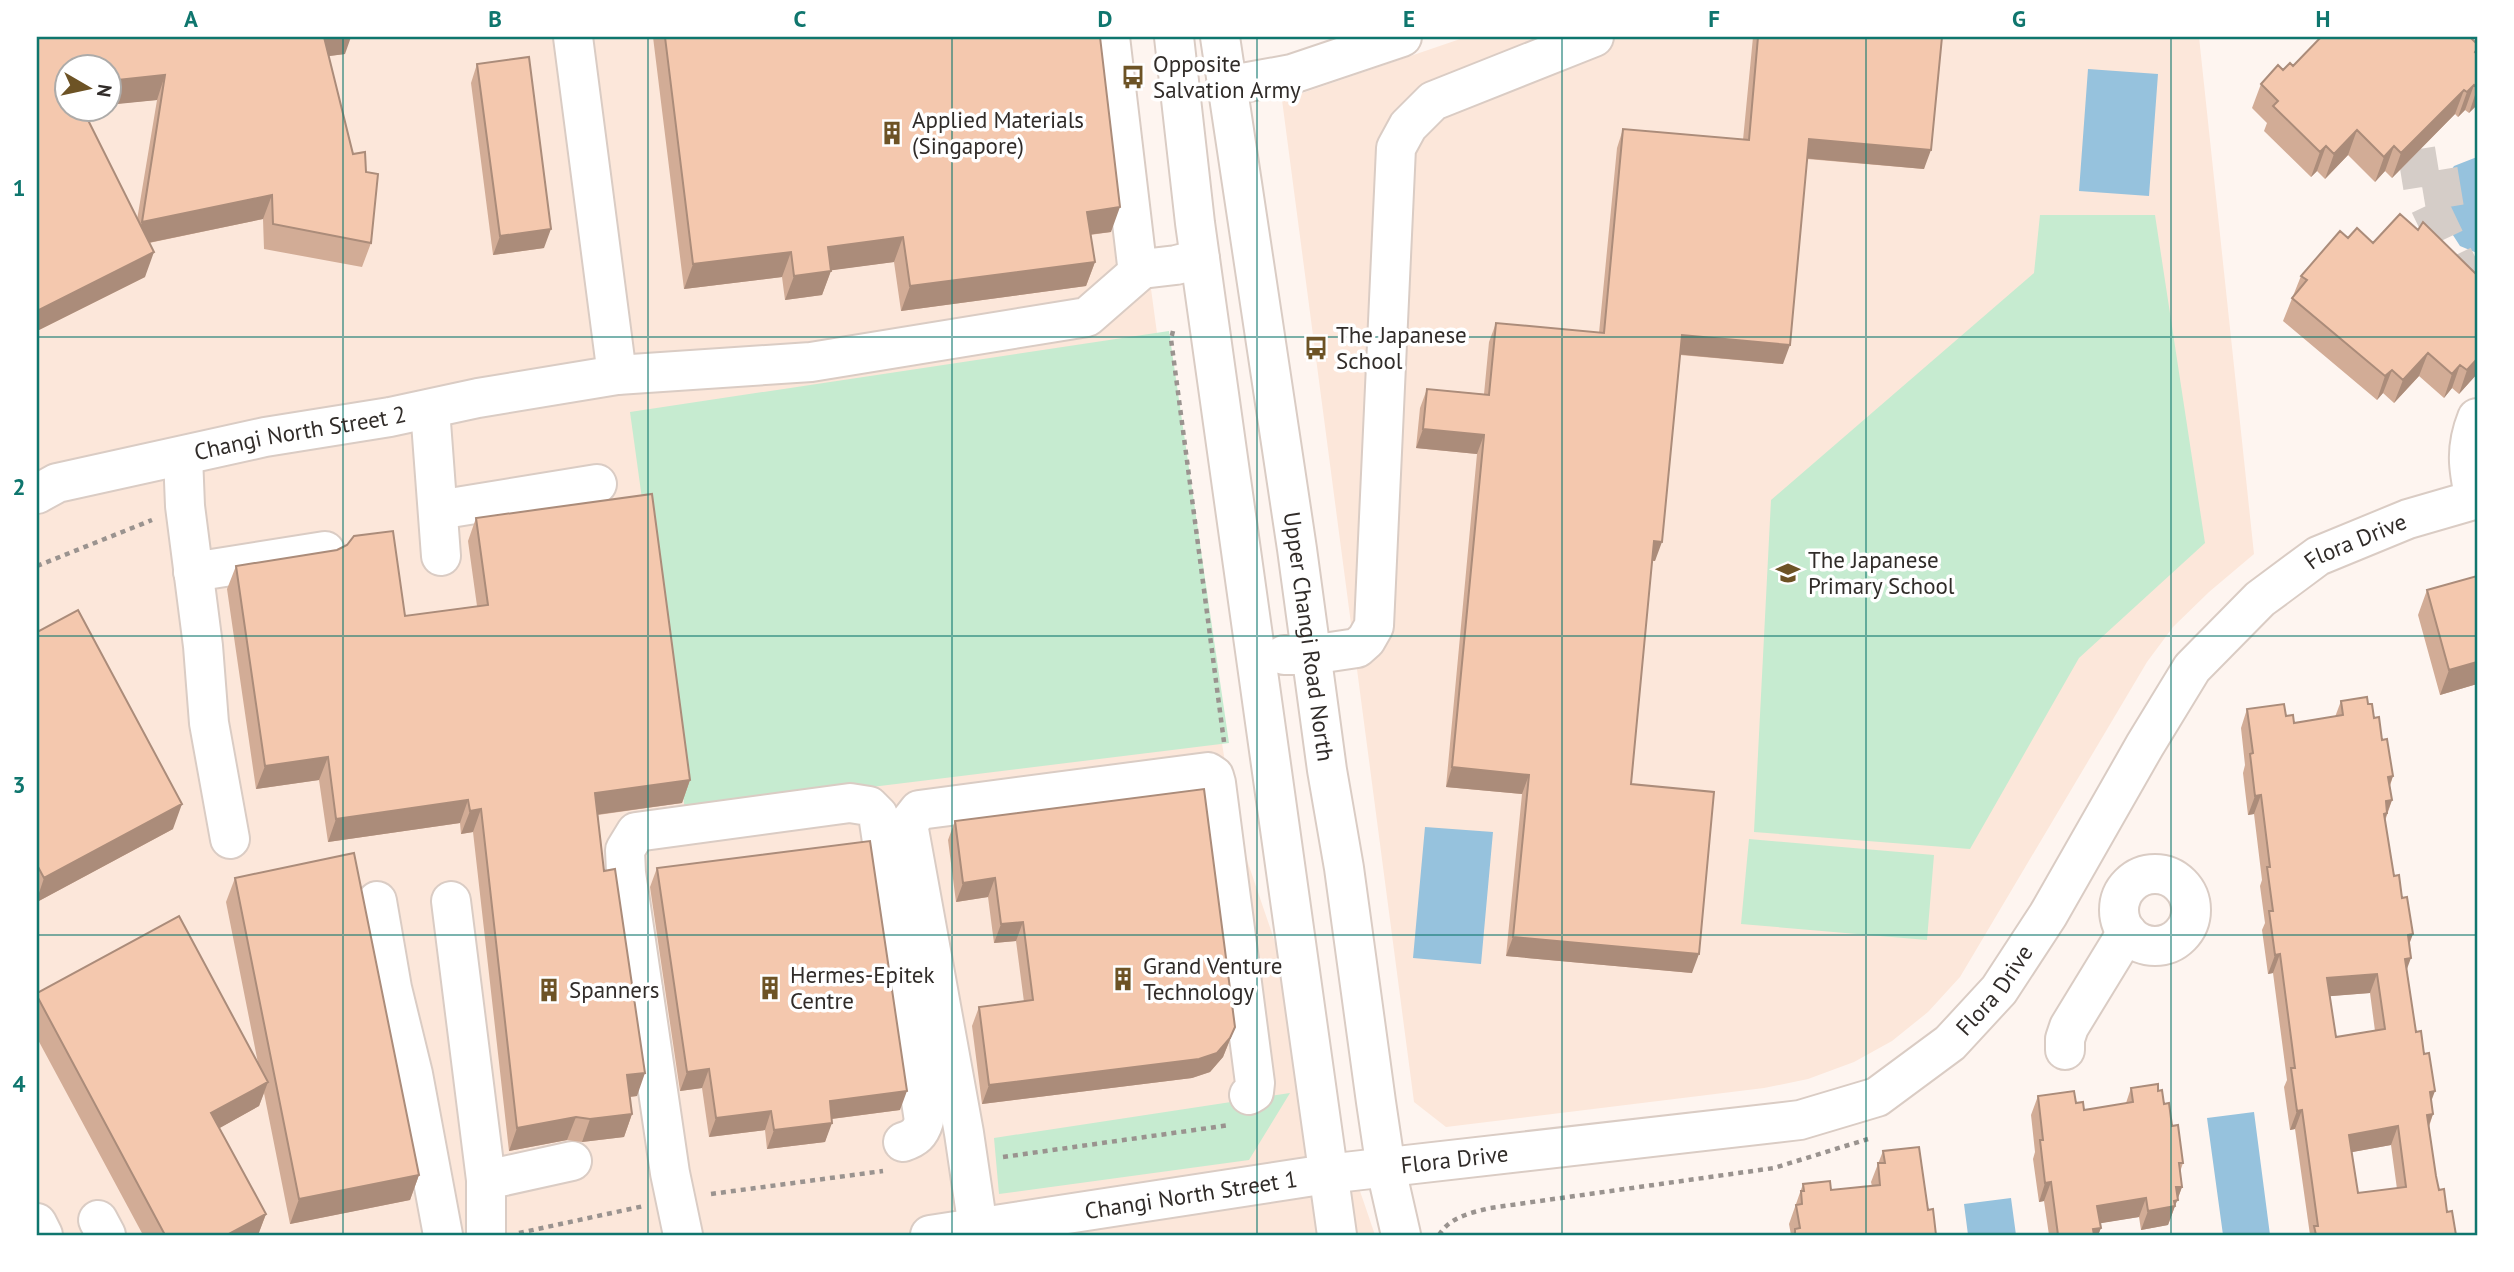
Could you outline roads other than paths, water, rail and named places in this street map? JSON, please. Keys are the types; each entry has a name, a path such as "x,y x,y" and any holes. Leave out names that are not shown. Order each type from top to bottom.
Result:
{"street":[{"path":"573,37 617,375"},
{"path":"1110,37 1137,265 1142,269 1200,259"},
{"path":"1174,37 1200,259 1337,1235"},
{"name":"Upper Changi Road North","path":"1220,37 1297,549 1310,655 1344,868 1386,1169 1401,1235"},
{"path":"1226,86 1292,74 1318,50 1402,37"},
{"path":"1257,656 1310,655 1357,648 1366,640 1374,626 1396,148 1408,126 1433,102 1594,37"},
{"name":"Changi North Street 2","path":"37,494 57,483 265,437 390,418 478,398 617,375 811,362 1087,317 1142,269"},
{"path":"430,409 441,556"},
{"path":"2476,425 2467,464 2476,499"},
{"path":"183,456 185,506 209,723 230,839"},
{"path":"438,510 597,484"},
{"name":"Flora Drive","path":"1327,1174 1800,1120 1877,1097 1950,1043 2000,990 2063,889 2192,668 2260,599 2318,556 2408,519 2476,499"},
{"path":"193,572 326,551"},
{"path":"978,1228 908,824 919,810 1208,772 1214,776 1255,1083 1254,1092 1243,1110"},
{"path":"679,1217 626,873 625,850 636,832 850,803 869,806 878,815 924,1121 922,1130 895,1157"},
{"path":"2090,841 2092,853 2126,909"},
{"path":"2063,889 2081,887 2126,909"},
{"path":"377,901 392,988 413,1074 443,1235"},
{"path":"451,901 486,1180 486,1235"},
{"path":"2065,1050 2069,1027 2126,909"},
{"path":"486,1180 572,1161"},
{"name":"Changi North Street 1","path":"930,1235 978,1228 1024,1228 1327,1174"},
{"path":"37,1223 43,1235"}],"water":[{"path":"2088,69 2158,74 2149,196 2079,191"},
{"path":"2477,157 2477,253 2460,246 2431,201 2454,166"},
{"path":"1425,827 1493,832 1481,964 1413,958"},
{"path":"2254,1112 2270,1235 2223,1235 2207,1118"},
{"path":"2011,1198 2016,1235 1968,1235 1964,1204"}],"tunnel":[{"path":"2398,37 2423,192 2477,305"},
{"path":"2423,192 2477,183"}],"place":[{"name":"Opposite Salvation Army","path":"1133,77"},
{"name":"Applied Materials (Singapore)","path":"892,133"},
{"name":"The Japanese School","path":"1316,348"},
{"name":"The Japanese Primary School","path":"1788,573"},
{"name":"Grand Venture Technology","path":"1123,979"},
{"name":"Hermes-Epitek Centre","path":"770,988"},
{"name":"Spanners","path":"549,990"}]}
